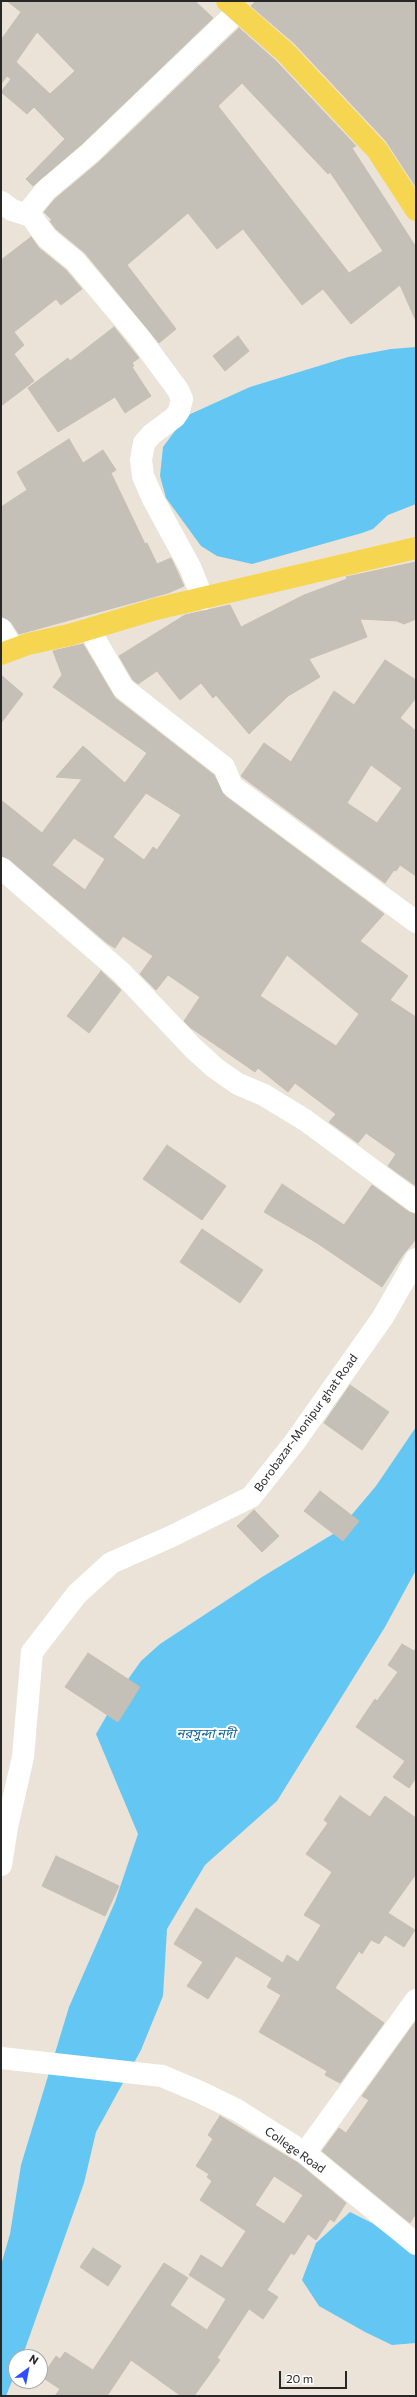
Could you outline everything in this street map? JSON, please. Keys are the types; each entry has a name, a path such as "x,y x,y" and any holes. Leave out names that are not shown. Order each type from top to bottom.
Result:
{"main road":[{"path":"233,6 285,52 377,150 416,210"},
{"path":"7,652 156,609 416,548"}],"street":[{"path":"202,599 190,567 153,498 143,476 141,460 144,444 152,434 175,417 182,399 178,390 144,343 81,267 47,238 31,216 30,211 46,190 90,153 233,6"},
{"path":"1,202 12,210 31,216"},
{"path":"1,629 7,652"},
{"path":"89,629 123,688 224,766 232,786 416,922"},
{"path":"1,868 120,972 193,1048 215,1068 238,1084 264,1095 305,1120 416,1202"},
{"name":"Borobazar-Monipur ghat Road","path":"1,1865 4,1826 23,1757 32,1652 77,1594 111,1563 170,1537 251,1497 294,1443 383,1317 416,1259"},
{"path":"305,2153 416,2000"},
{"name":"College Road","path":"1,2058 162,2076 237,2110 305,2153 416,2244"}],"water":[{"path":"416,347 416,504 388,515 373,529 252,564 217,556 201,546 166,498 160,476 163,447 186,416 250,387 348,357 391,349"},
{"name":"নরসুন্দা নদী","path":"416,1427 416,1570 385,1627 277,1801 205,1865 167,1929 163,1996 141,2050 96,2132 84,2183 25,2349 8,2349 9,2389 6,2396 1,2396 1,2265 10,2234 21,2165 69,2007 115,1902 138,1834 96,1734 126,1682 141,1661 160,1644 262,1577 338,1531 376,1486"},
{"path":"350,2212 372,2223 416,2255 416,2343 392,2345 365,2332 319,2306 302,2280 316,2243"}],"building":[{"path":"7,1 195,1 213,18 82,144 33,186 26,179 65,139 34,107 27,114 1,92 11,79 7,76 1,84 1,40 21,12","holes":["37,32 75,71 50,94 16,62"]},
{"path":"256,1 416,1 416,187 386,141 294,43 251,6"},
{"path":"239,28 276,61 356,146 352,148 416,247 416,321 400,285 351,324 323,289 302,305 243,229 217,249 188,213 127,265 176,329 159,343 85,253 56,229 50,221 52,220 44,212 55,199 99,162","holes":["242,83 328,174 330,172 383,251 349,273 218,106"]},
{"path":"31,237 39,248 66,270 82,289 61,305 56,299 14,332 24,345 14,354 34,381 1,406 1,260"},
{"path":"114,327 139,358 132,363 134,366 132,367 151,396 125,413 115,397 58,432 28,388 68,358 70,361"},
{"path":"238,336 249,351 225,371 213,356"},
{"path":"69,439 83,463 103,450 116,470 111,473 145,544 147,543 157,564 171,558 184,586 168,593 19,634 11,622 1,616 1,507 27,490 17,472"},
{"path":"416,562 416,619 404,624 397,621 360,619 367,637 309,659 320,677 288,696 249,734 216,695 213,698 201,683 180,700 157,671 138,684 133,680 119,656 185,615 230,605 241,627 304,595 347,579 346,577"},
{"path":"83,644 115,698 214,775 225,796 384,914 360,941 408,976 390,1000 416,1017 416,1186 388,1166 396,1154 366,1133 358,1143 329,1122 336,1114 295,1083 288,1092 258,1068 255,1072 191,1028 184,1021 200,997 168,975 156,990 140,974 153,956 123,936 115,948 107,943 9,859 1,856 1,800 42,833 82,779 56,777 83,746 125,783 147,753 53,687 62,675 53,651","holes":["146,793 181,815 157,850 153,847 144,860 113,837","74,838 105,859 85,890 52,865","287,955 359,1014 336,1046 260,996"]},
{"path":"385,660 416,680 416,698 400,718 416,731 416,876 400,865 396,871 394,870 385,883 241,776 264,743 291,762 334,691 354,705","holes":["371,765 402,788 377,823 347,803"]},
{"path":"1,675 23,694 1,723"},
{"path":"101,971 121,990 89,1033 67,1016"},
{"path":"167,1145 226,1186 202,1220 143,1179"},
{"path":"282,1184 344,1225 372,1185 409,1212 416,1214 416,1239 402,1256 382,1287 317,1243 264,1212"},
{"path":"202,1229 263,1270 240,1303 180,1262"},
{"path":"350,1385 389,1412 362,1450 324,1423"},
{"path":"320,1491 359,1521 343,1541 304,1511"},
{"path":"254,1510 279,1536 262,1552 237,1526"},
{"path":"402,1644 414,1651 416,1648 416,1778 409,1788 393,1777 405,1761 356,1727 375,1699 377,1701 398,1672 388,1665"},
{"path":"88,1653 140,1687 118,1722 65,1687"},
{"path":"340,1796 370,1817 385,1796 416,1818 416,1874 388,1913 415,1930 404,1947 385,1935 379,1944 371,1940 362,1954 359,1951 335,1988 384,2023 340,2083 325,2075 327,2071 259,2032 281,1995 267,1987 272,1978 236,1956 208,1999 187,1986 203,1962 174,1944 196,1908 283,1963 287,1955 298,1962 321,1925 304,1915 332,1872 306,1854 328,1823 324,1820"},
{"path":"56,1856 119,1886 105,1916 42,1886"},
{"path":"416,2021 416,2213 410,2223 322,2151 339,2128 346,2133 369,2100 362,2096"},
{"path":"220,2116 298,2163 346,2203 334,2222 330,2219 316,2240 308,2234 294,2255 291,2253 267,2290 278,2297 263,2319 249,2309 217,2358 220,2360 194,2396 181,2396 131,2360 107,2396 55,2396 60,2389 48,2381 48,2368 56,2356 60,2359 65,2352 93,2370 164,2263 188,2278 170,2305 207,2330 226,2299 189,2275 201,2255 222,2268 246,2231 200,2200 212,2181 207,2177 209,2174 196,2166 213,2139 208,2135","holes":["274,2176 303,2195 284,2224 255,2205"]},
{"path":"93,2248 121,2266 108,2286 80,2267"}]}
